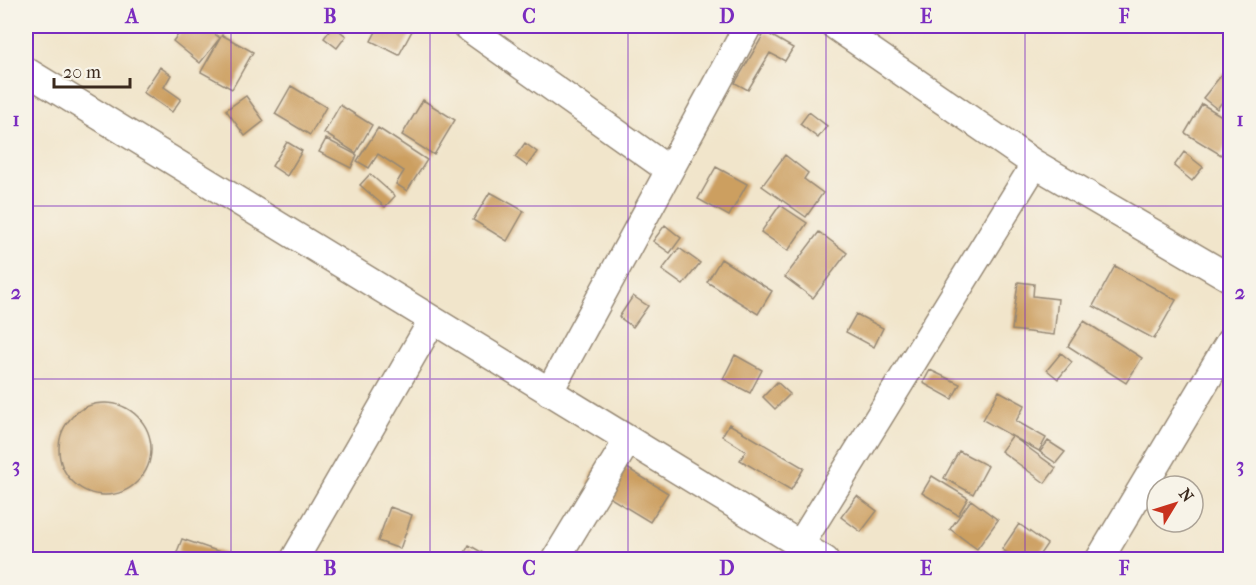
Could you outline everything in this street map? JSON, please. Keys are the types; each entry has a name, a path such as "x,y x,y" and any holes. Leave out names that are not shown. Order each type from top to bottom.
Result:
{"street":[{"path":"466,26 669,170"},
{"path":"549,392 748,26"},
{"path":"835,26 1035,164 1230,278"},
{"path":"26,71 825,560"},
{"path":"800,544 1035,164"},
{"path":"294,560 432,321"},
{"path":"1099,560 1230,341"},
{"path":"555,560 628,440"}],"building":[{"path":"185,26 203,26 220,38 200,63 173,41"},
{"path":"333,26 346,36 337,48 324,38"},
{"path":"379,26 407,26 413,29 399,55 371,41"},
{"path":"765,32 793,48 785,61 770,53 748,90 735,83"},
{"path":"222,35 253,52 232,89 201,72"},
{"path":"160,67 171,75 164,87 181,99 172,112 143,92"},
{"path":"1223,73 1230,79 1230,91 1217,109 1203,98"},
{"path":"291,86 326,107 310,135 275,114"},
{"path":"246,96 264,121 245,136 226,110"},
{"path":"423,100 455,120 434,155 402,135"},
{"path":"1202,104 1230,121 1230,139 1221,155 1185,133"},
{"path":"340,105 372,125 356,153 324,133"},
{"path":"809,112 827,126 818,138 800,124"},
{"path":"378,128 427,160 407,191 396,184 404,171 378,154 369,168 357,161"},
{"path":"326,139 357,155 351,168 319,152"},
{"path":"287,142 302,151 287,176 272,166"},
{"path":"525,143 537,152 527,166 515,157"},
{"path":"1184,152 1203,167 1192,181 1174,166"},
{"path":"785,155 808,173 804,179 823,193 806,217 762,186"},
{"path":"716,167 747,184 729,216 698,199"},
{"path":"370,174 395,196 385,207 360,185"},
{"path":"490,192 524,211 507,241 473,220"},
{"path":"780,205 807,223 788,251 761,232"},
{"path":"665,225 681,238 670,253 653,241"},
{"path":"819,232 847,253 813,298 785,277"},
{"path":"679,248 700,263 683,285 662,270"},
{"path":"721,259 772,291 758,314 707,282"},
{"path":"1115,266 1176,300 1154,339 1093,306"},
{"path":"1018,282 1034,284 1033,296 1058,299 1054,335 1012,330"},
{"path":"633,296 648,306 633,327 619,317"},
{"path":"856,314 883,328 874,347 846,332"},
{"path":"1084,321 1142,358 1126,383 1068,346"},
{"path":"1061,353 1072,362 1058,379 1047,370"},
{"path":"735,355 762,370 750,393 723,379"},
{"path":"930,370 960,384 952,399 923,383"},
{"path":"777,382 790,394 775,409 763,397"},
{"path":"999,391 1025,405 1016,421 1046,438 1039,451 983,420"},
{"path":"105,403 122,407 137,417 147,432 151,449 147,466 137,481 122,491 105,495 88,491 73,481 63,466 59,449 63,432 73,417 88,407"},
{"path":"729,424 804,468 791,490 740,460 746,451 722,436"},
{"path":"1012,436 1056,468 1045,483 1001,451"},
{"path":"1048,441 1065,452 1056,463 1040,452"},
{"path":"959,451 988,466 973,494 944,478"},
{"path":"604,454 668,493 650,522 586,483"},
{"path":"932,476 968,498 958,515 922,493"},
{"path":"857,496 877,511 861,532 841,517"},
{"path":"971,500 998,520 977,549 950,529"},
{"path":"390,507 412,515 400,549 378,541"},
{"path":"1019,524 1047,544 1036,560 1017,560 1002,549"},
{"path":"182,539 226,554 224,560 197,560 177,552"},
{"path":"469,545 495,560 461,560"}]}
